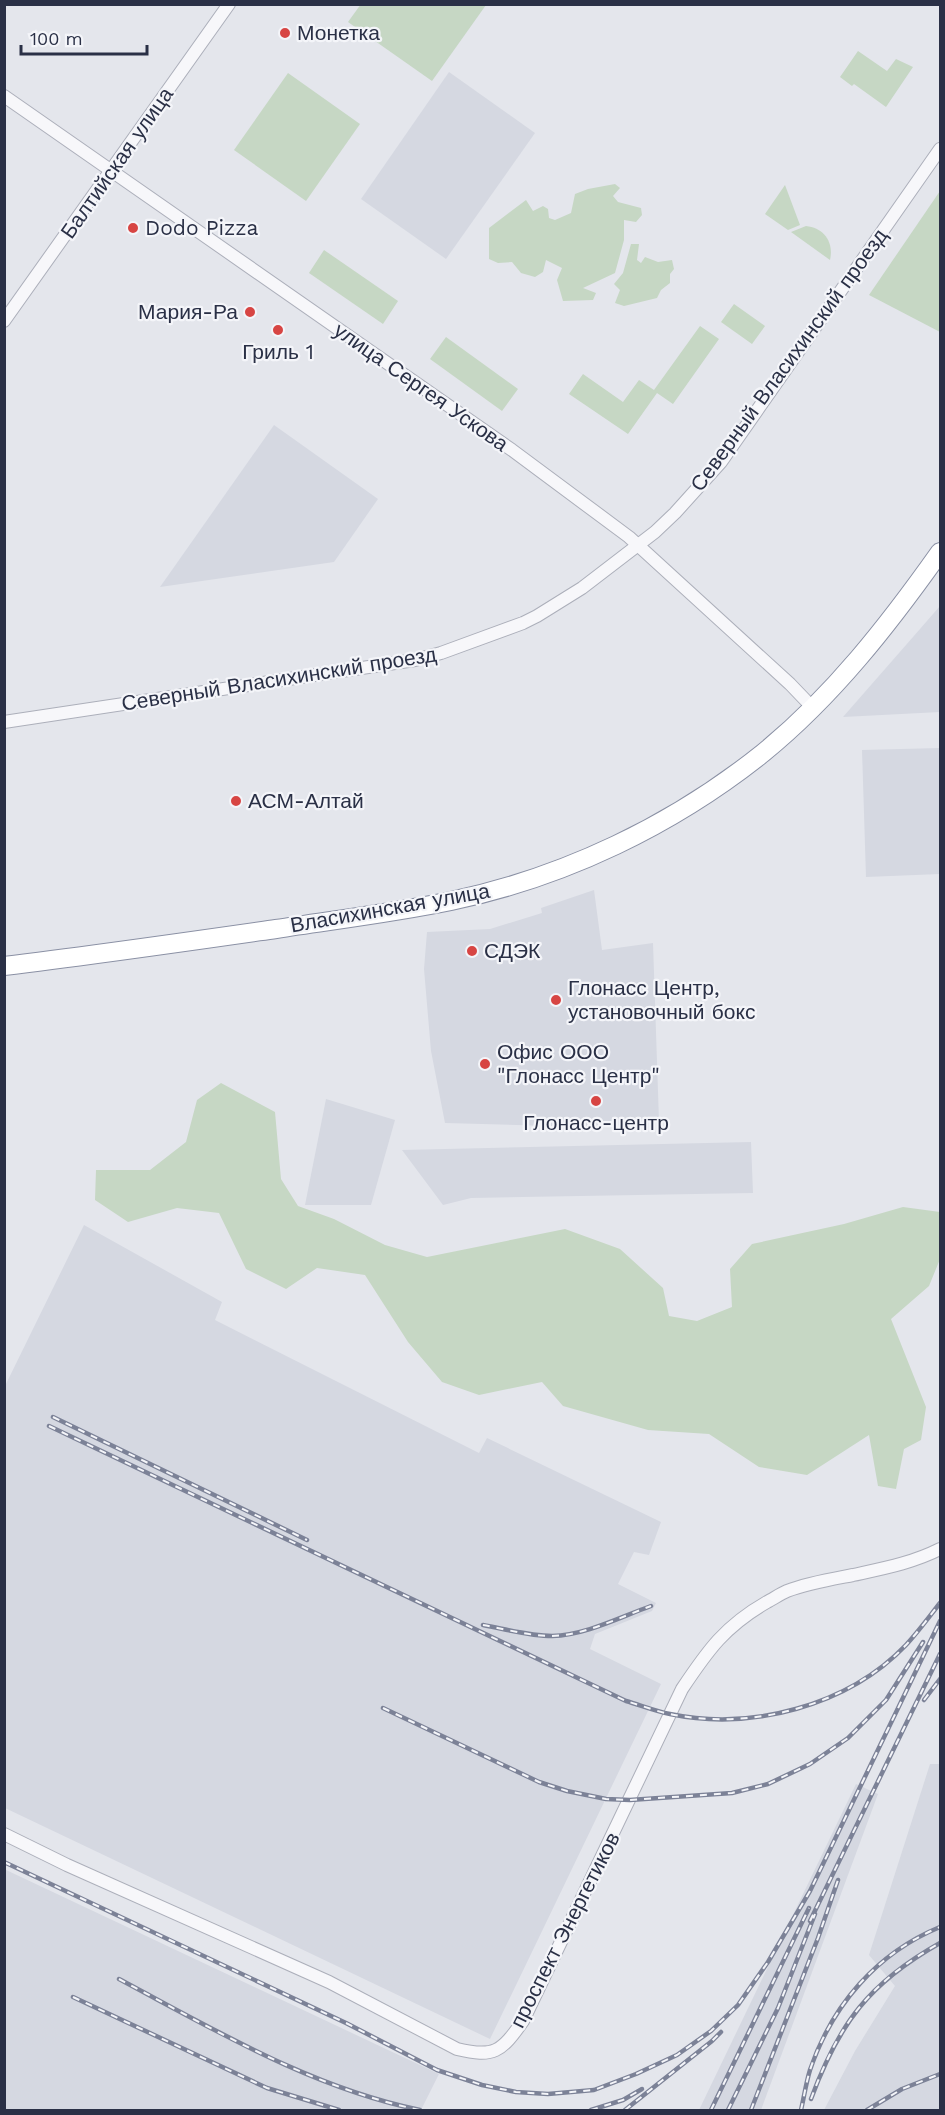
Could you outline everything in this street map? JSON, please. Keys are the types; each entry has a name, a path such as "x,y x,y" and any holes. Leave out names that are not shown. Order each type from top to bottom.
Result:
{"highway":[{"name":"Власихинская улица","path":"4,966 112,953 392,912 452,901 511,886 587,857 665,820 704,796 763,753 813,708 871,645 940,552"}],"street":[{"name":"Балтийская улица","path":"4,321 229,4"},
{"name":"улица Сергея Ускова","path":"4,96 512,450 639,545 813,708"},
{"name":"Северный Власихинский проезд","path":"4,722 415,660 441,653 537,616 582,588 639,545 675,513 721,462 940,149"},
{"name":"проспект Энергетиков","path":"4,1834 67,1865 329,1982 457,2049 479,2054 494,2051 508,2042 523,2021 682,1689 707,1651 720,1636 751,1611 787,1591 855,1574 888,1569 940,1549"}],"shaded area":[{"path":"449,72 535,133 446,259 361,199"},
{"path":"274,425 378,499 334,562 160,587"},
{"path":"940,606 940,712 843,717 920,629"},
{"path":"940,748 940,874 866,877 862,750"},
{"path":"594,890 602,950 653,943 659,1121 628,1125 551,1126 445,1123 431,1051 424,969 427,932 490,929 542,913 541,908"},
{"path":"326,1099 395,1120 371,1205 305,1205"},
{"path":"751,1142 753,1193 471,1198 443,1205 402,1150"},
{"path":"84,1225 222,1302 215,1320 479,1453 487,1438 661,1522 649,1555 634,1552 618,1584 656,1603 652,1611 595,1634 590,1649 661,1684 490,2039 5,1808 5,1386"},
{"path":"930,1764 940,1764 940,2110 824,2110 855,2051 895,1986 869,1955"},
{"path":"856,1784 878,1794 761,2110 699,2110"},
{"path":"4,1869 439,2074 421,2110 5,2110"}],"green space":[{"path":"361,4 486,5 432,81 348,22"},
{"path":"858,51 887,71 896,59 913,67 886,107 840,77"},
{"path":"288,73 360,124 306,201 234,150"},
{"path":"615,184 620,188 613,196 618,202 641,208 642,215 636,222 624,220 624,240 615,273 583,288 596,293 593,300 563,301 557,280 562,268 546,260 543,272 535,277 521,273 512,262 498,263 489,259 489,228 526,200 533,211 543,206 548,209 549,218 555,220 571,213 575,194"},
{"path":"785,185 800,225 788,230 765,214"},
{"path":"940,191 940,332 869,295"},
{"path":"806,226 818,230 826,237 830,247 830,260 791,232"},
{"path":"631,244 639,244 637,260 641,263 645,257 658,262 672,260 674,269 670,274 670,283 661,290 657,298 624,306 615,303 620,290 614,284 623,273"},
{"path":"324,250 398,301 383,324 309,273"},
{"path":"734,304 765,326 752,344 721,322"},
{"path":"700,326 719,339 673,404 657,393 628,434 569,394 583,374 623,402 639,380 654,390"},
{"path":"446,337 518,389 502,411 430,359"},
{"path":"221,1083 275,1112 281,1179 298,1206 334,1219 385,1245 427,1257 565,1229 620,1249 663,1288 669,1316 697,1321 732,1307 730,1269 752,1244 844,1224 903,1207 940,1212 940,1259 929,1286 891,1319 926,1407 921,1440 904,1449 896,1489 878,1486 869,1435 807,1475 759,1467 709,1434 648,1430 563,1406 542,1382 479,1395 442,1382 408,1342 365,1275 317,1268 286,1289 246,1269 219,1213 177,1208 128,1222 95,1200 96,1170 150,1170 186,1142 197,1100"}],"railway":[{"path":"53,1417 307,1540"},
{"path":"49,1426 626,1701 670,1714 733,1719 765,1716 797,1709 827,1698 856,1684 883,1666 906,1645 940,1603"},
{"path":"483,1625 535,1635 565,1635 603,1625 651,1606"},
{"path":"4,1862 346,2023 437,2070 482,2085 516,2092 548,2094 594,2090 677,2055 711,2031 738,2005 768,1962 810,1891 940,1621"},
{"path":"383,1708 539,1782 567,1791 606,1799 630,1800 732,1793 768,1784 810,1764 848,1738 886,1700 923,1642"},
{"path":"810,1921 940,1654"},
{"path":"924,1700 940,1679"},
{"path":"751,2110 818,1938 838,1880"},
{"path":"711,2110 809,1908"},
{"path":"728,2110 778,2008 815,1914"},
{"path":"801,2110 810,2070 819,2046 844,2003 860,1984 896,1951 940,1927"},
{"path":"811,2099 833,2048 859,2008 894,1974 940,1943"},
{"path":"119,1979 228,2037 303,2072 380,2100 420,2110"},
{"path":"73,1997 267,2088 339,2110"},
{"path":"625,2110 721,2032"},
{"path":"867,2110 902,2089 940,2074"},
{"path":"591,2110 623,2100 642,2089"}],"place":[{"name":"Монетка","path":"285,33"},
{"name":"Dodo Pizza","path":"133,228"},
{"name":"Мария-Ра","path":"250,312"},
{"name":"Гриль 1","path":"278,330"},
{"name":"АСМ-Алтай","path":"236,801"},
{"name":"СДЭК","path":"472,951"},
{"name":"Глонасс Центр, установочный бокс","path":"556,1000"},
{"name":"Офис ООО \"Глонасс Центр\"","path":"485,1064"},
{"name":"Глонасс-центр","path":"596,1101"}]}
